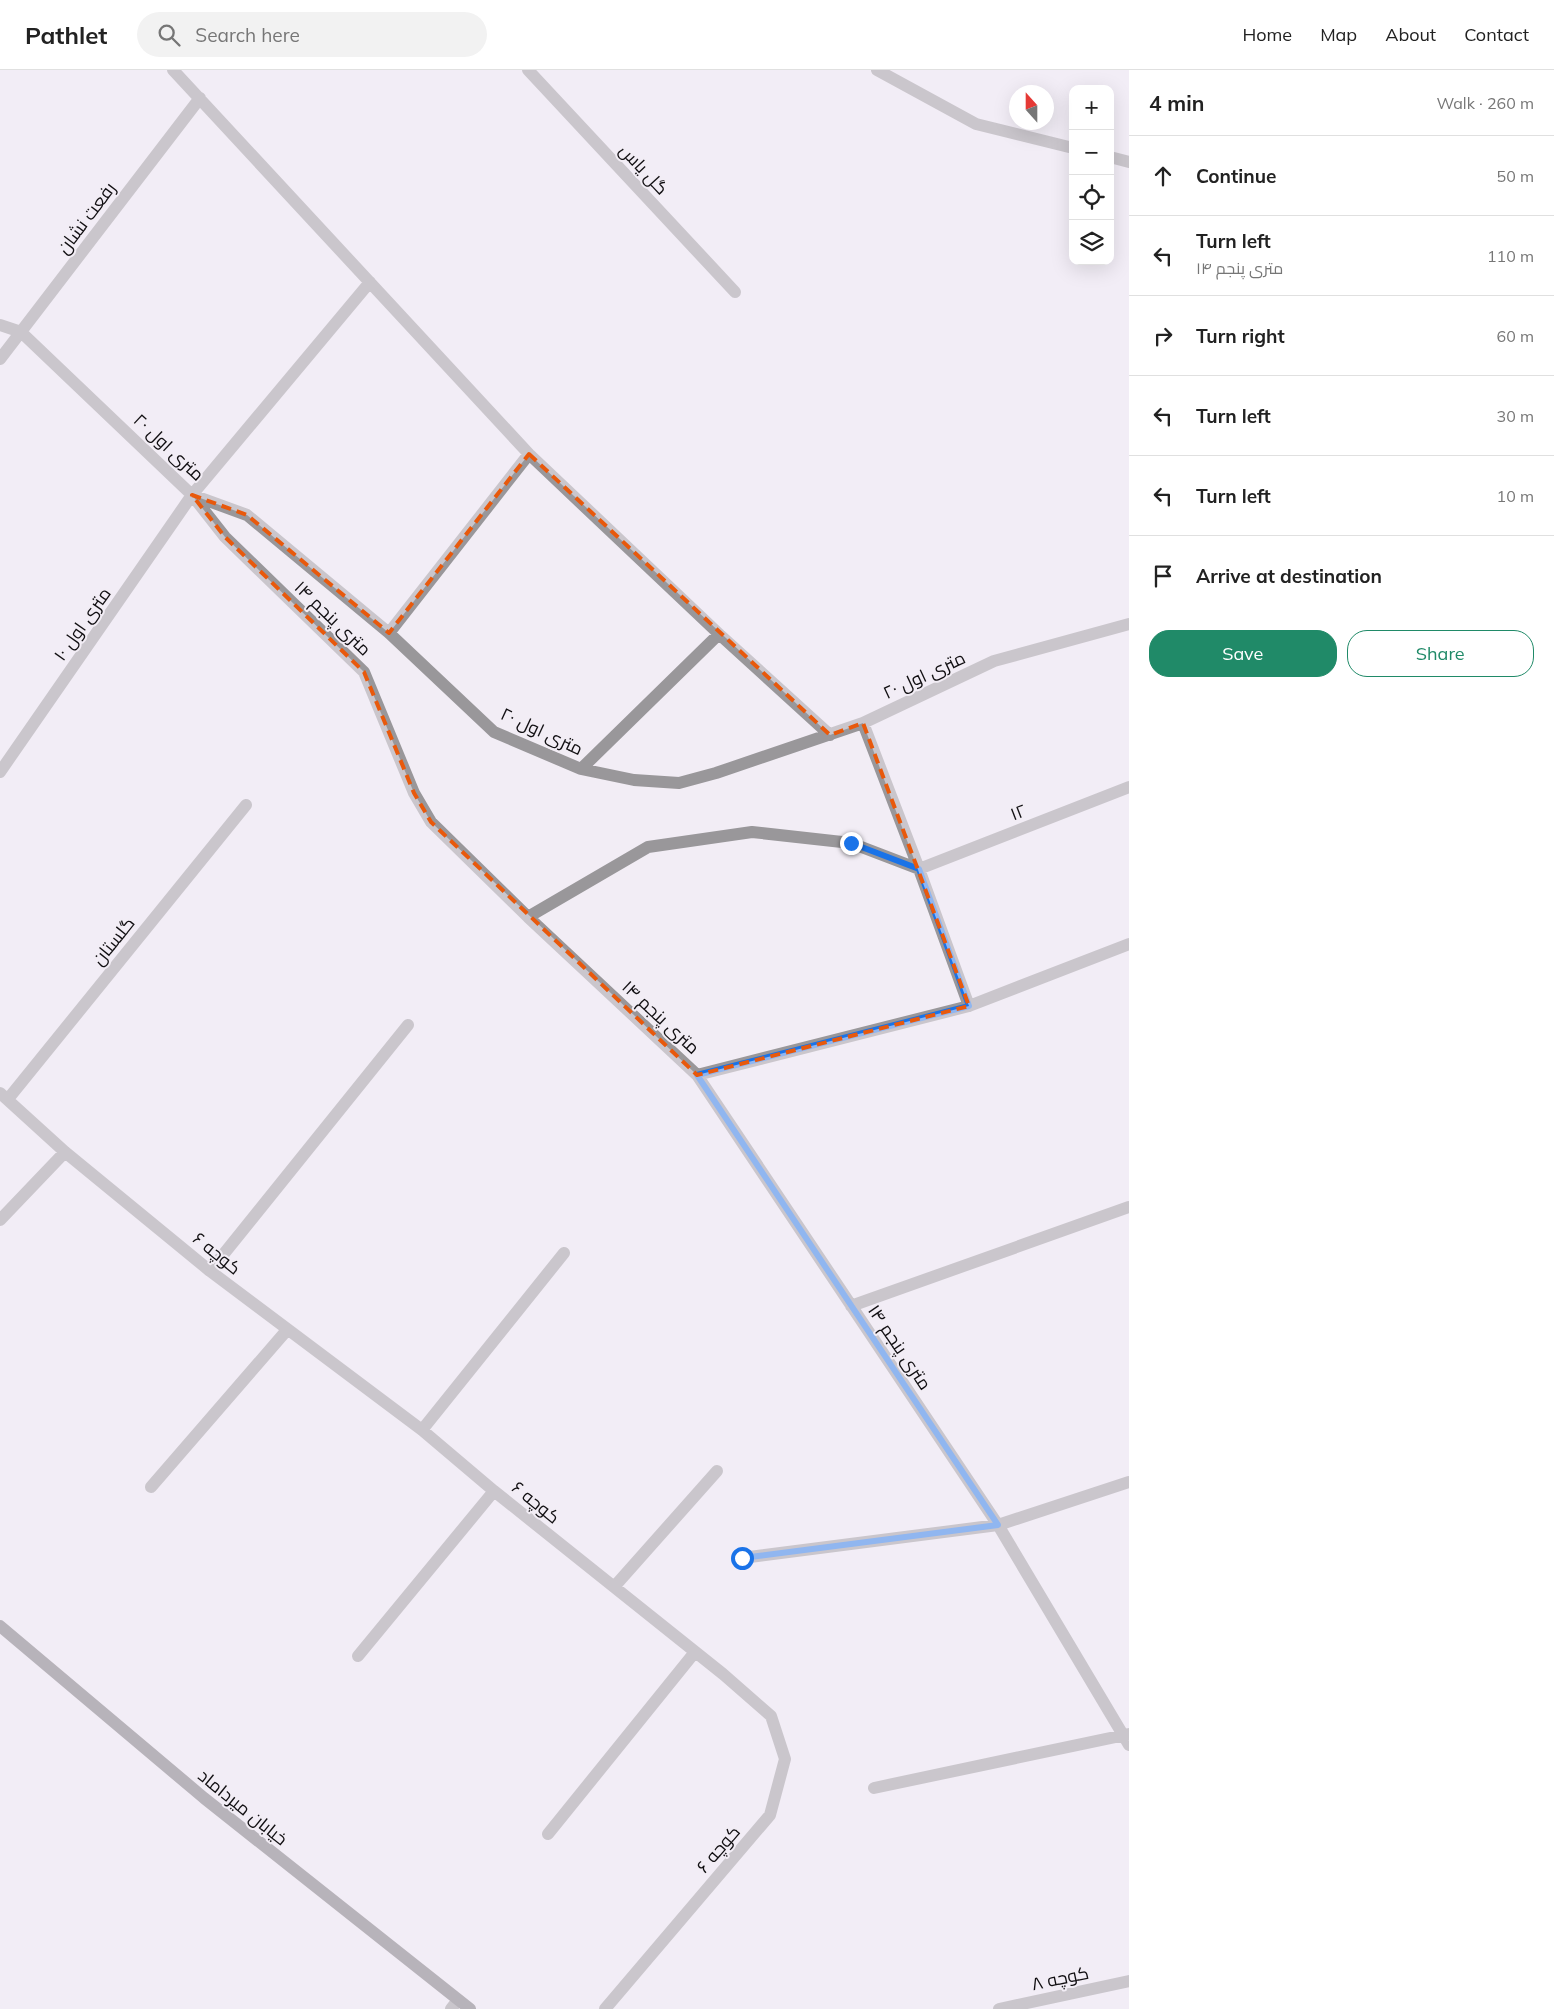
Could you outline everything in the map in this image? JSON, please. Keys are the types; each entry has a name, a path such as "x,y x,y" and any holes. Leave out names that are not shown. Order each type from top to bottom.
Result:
{"main road":[{"name":"خیابان میرداماد","path":"0,1626 204,1798 454,2004 470,2009"}],"street":[{"path":"173,70 529,454 719,634 830,735"},
{"name":"گل یاس","path":"528,70 735,292"},
{"path":"877,70 976,124 1069,147"},
{"name":"رفعت نشان","path":"0,360 200,98"},
{"path":"1114,158 1129,162"},
{"name":"۱۰ متری اول","path":"0,772 192,494 370,282"},
{"name":"۲۰ متری اول","path":"0,325 21,332 192,494 247,515 388,633 494,732 580,769 634,780 679,783 716,773 863,723 994,661 1129,624"},
{"path":"388,633 529,454"},
{"name":"۱۴ متری پنجم","path":"192,494 225,537 364,672 414,794 431,822 697,1075 998,1525 1127,1738"},
{"path":"580,769 719,634"},
{"path":"863,723 969,1006"},
{"name":"۱۲","path":"919,869 1129,788"},
{"name":"گلستان","path":"4,1096 246,805"},
{"path":"528,916 648,847 752,832 851,843 919,869"},
{"path":"697,1075 969,1006 1129,944"},
{"path":"210,1271 408,1025"},
{"name":"کوچه ۶","path":"4,1096 65,1152 210,1271 422,1430 494,1491 695,1652 771,1716 785,1759 770,1815 604,2009"},
{"path":"0,1220 65,1152"},
{"path":"851,1306 1129,1207"},
{"path":"422,1430 564,1253"},
{"path":"151,1487 287,1330"},
{"path":"614,1587 717,1471"},
{"path":"742,1558 998,1525 1129,1482"},
{"path":"358,1656 494,1491"},
{"path":"548,1834 695,1652"},
{"path":"874,1788 1127,1738"},
{"name":"کوچه ۸","path":"999,2009 1129,1981"}],"highlighted area":[{"path":"529,454 830,735 863,723 969,1006 697,1075 431,822 414,793 364,672 225,537 192,495 247,515 389,633"}],"route":[{"path":"742,1558 998,1525 697,1075 969,1006 919,869 851,843"}]}
